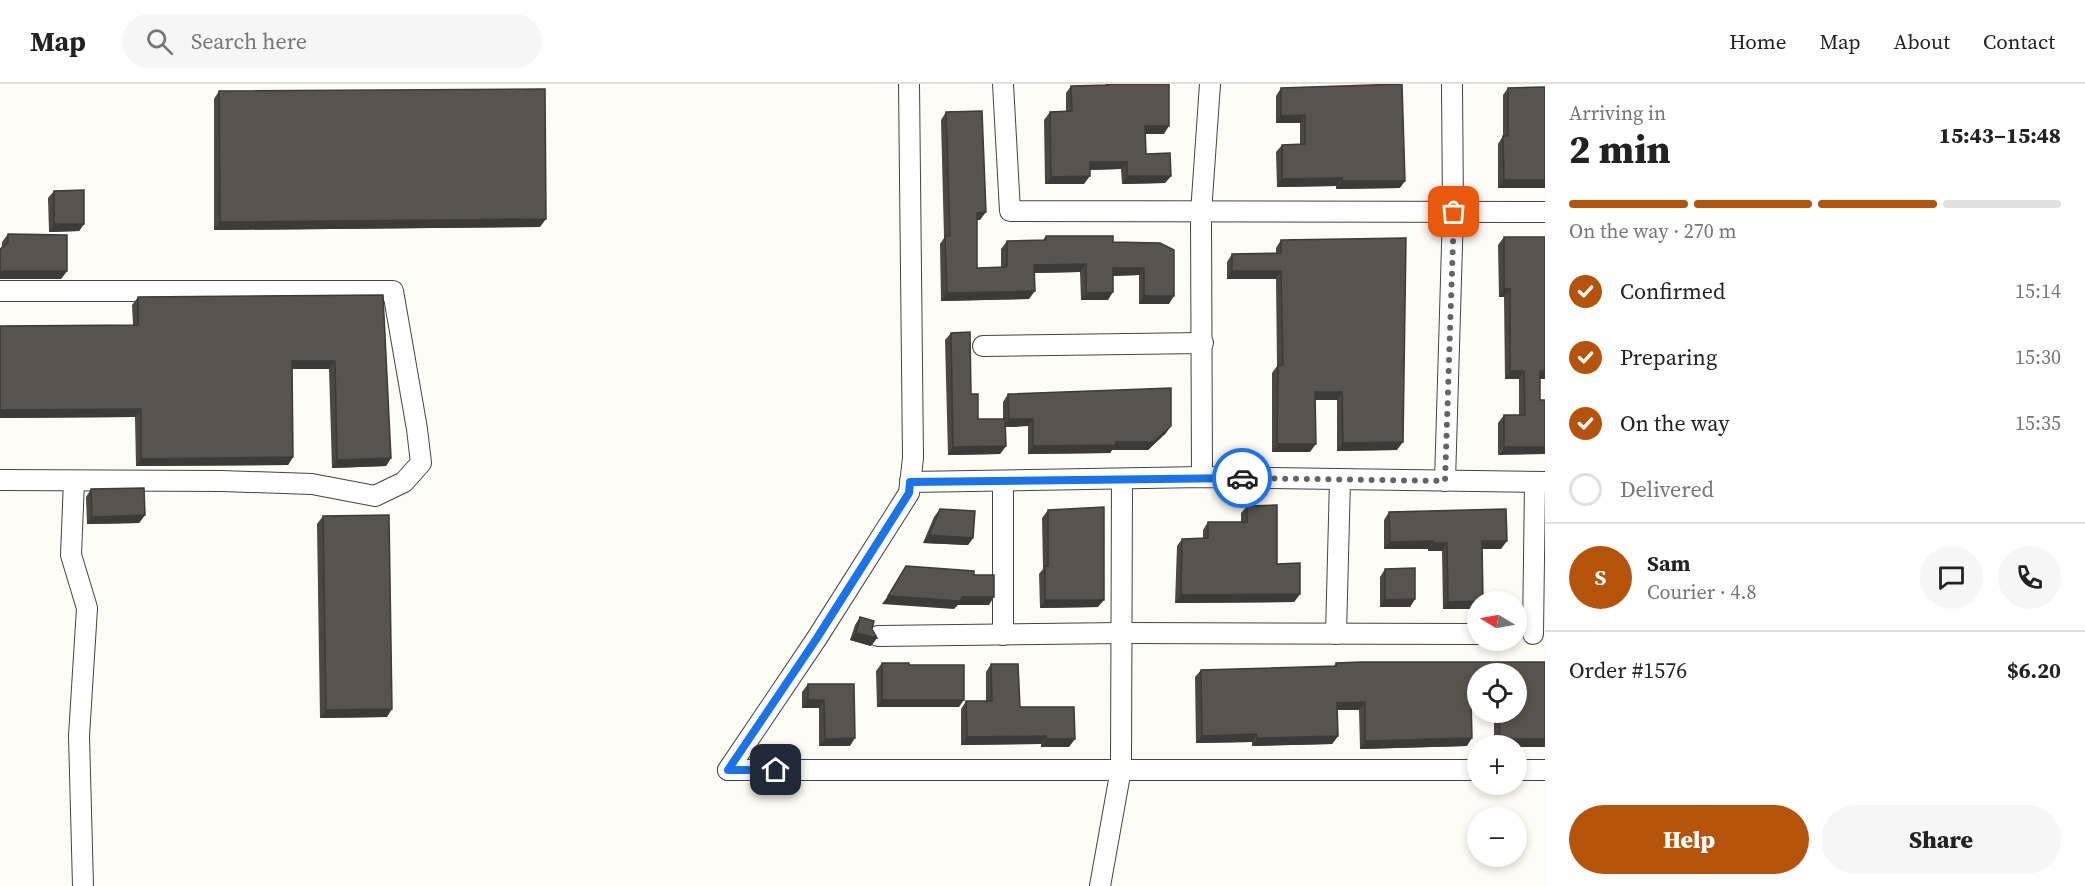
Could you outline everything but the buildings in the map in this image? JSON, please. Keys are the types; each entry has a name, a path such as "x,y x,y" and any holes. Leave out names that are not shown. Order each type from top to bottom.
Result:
{"street":[{"path":"909,84 913,458 909,493 817,638 728,770 1467,770"},
{"path":"1003,84 1010,211 1545,212"},
{"path":"1202,477 1201,213 1210,84"},
{"path":"1445,481 1454,212 1452,84"},
{"path":"0,291 393,291 421,463 404,482 375,495 312,484 222,481 0,480"},
{"path":"983,346 1203,344"},
{"path":"910,482 1202,477 1540,482 1531,634"},
{"path":"1100,886 1121,769 1122,479"},
{"path":"1336,634 1340,480"},
{"path":"74,481 71,555 87,608 79,736 82,886"},
{"path":"1003,481 1004,635"},
{"path":"878,636 1123,633 1467,634"},
{"path":"1527,770 1545,770"}],"way so far":[{"path":"1242,478 1445,481 1454,212"}],"route":[{"path":"776,770 728,770 817,638 909,493 910,482 1242,478"}]}
